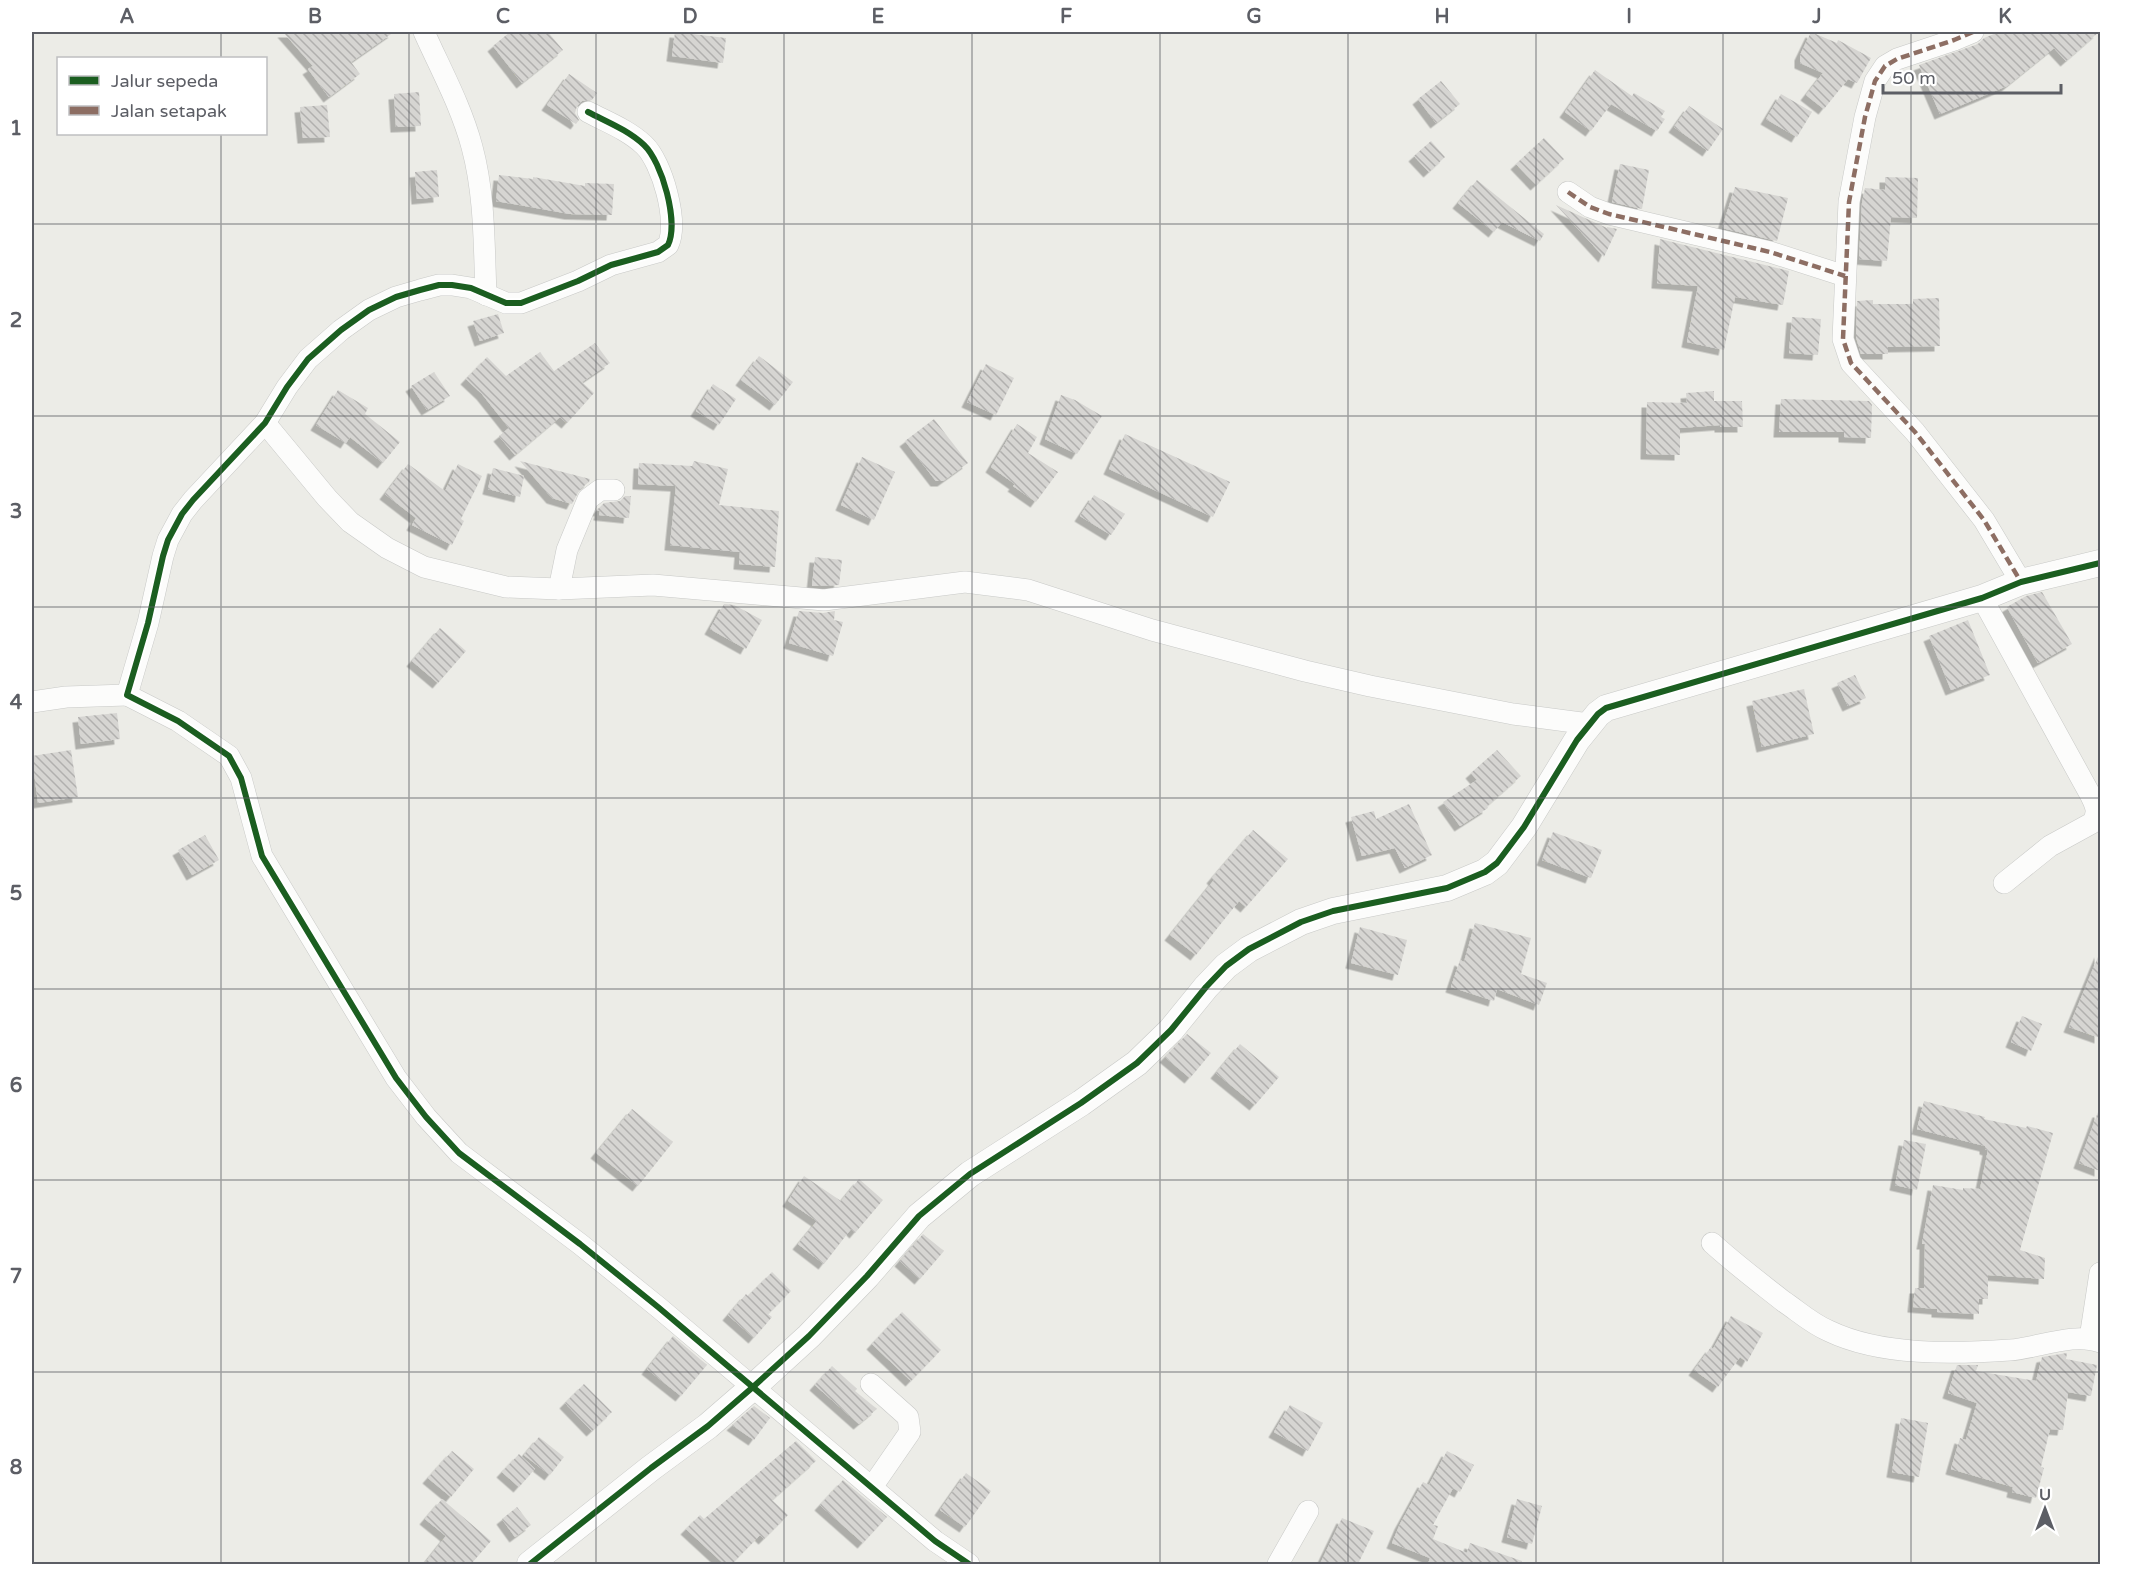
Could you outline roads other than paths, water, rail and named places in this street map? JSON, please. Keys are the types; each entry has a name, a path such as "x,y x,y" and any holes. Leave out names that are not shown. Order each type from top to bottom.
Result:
{"street":[{"path":"424,32 454,94 472,148 484,226 486,295"},
{"path":"1973,32 1945,44 1897,59 1885,66 1877,75 1865,117 1849,202 1843,339 1851,363 1915,432 1984,520 2021,582"},
{"path":"127,695 148,623 168,540 183,514 265,423 287,387 308,359 341,330 369,310 396,297 439,285 471,288 506,303 521,303 578,281 611,265 658,252 670,242 672,212 657,163 645,146 631,135 588,112"},
{"path":"1568,192 1590,207 1609,214 1770,252 1845,276"},
{"path":"265,423 327,498 350,522 387,548 424,567 506,587 559,589 653,585 824,600 964,582 1005,587 1028,590 1152,630 1305,671 1513,714 1589,724"},
{"path":"559,589 567,550 588,499 600,490 614,490"},
{"path":"530,1564 708,1426 753,1387 809,1336 867,1276 919,1216 970,1174 1081,1103 1137,1062 1171,1030 1206,987 1227,966 1249,949 1301,922 1333,911 1447,888 1485,872 1497,863 1524,827 1577,740 1589,724 1606,708 1982,598 2021,582 2100,563"},
{"path":"1982,598 2097,810 2096,818 2092,823 2050,846 2004,883"},
{"path":"32,702 66,697 127,695 178,721 229,756 241,778 262,856 396,1078 459,1154 580,1244 935,1541 969,1564"},
{"path":"1712,1243 1736,1265 1805,1317 1829,1331 1859,1342 1919,1351 2016,1350 2095,1340 2100,1273"},
{"path":"871,1384 908,1418 910,1432 872,1487"},
{"path":"1278,1564 1308,1511"}]}
